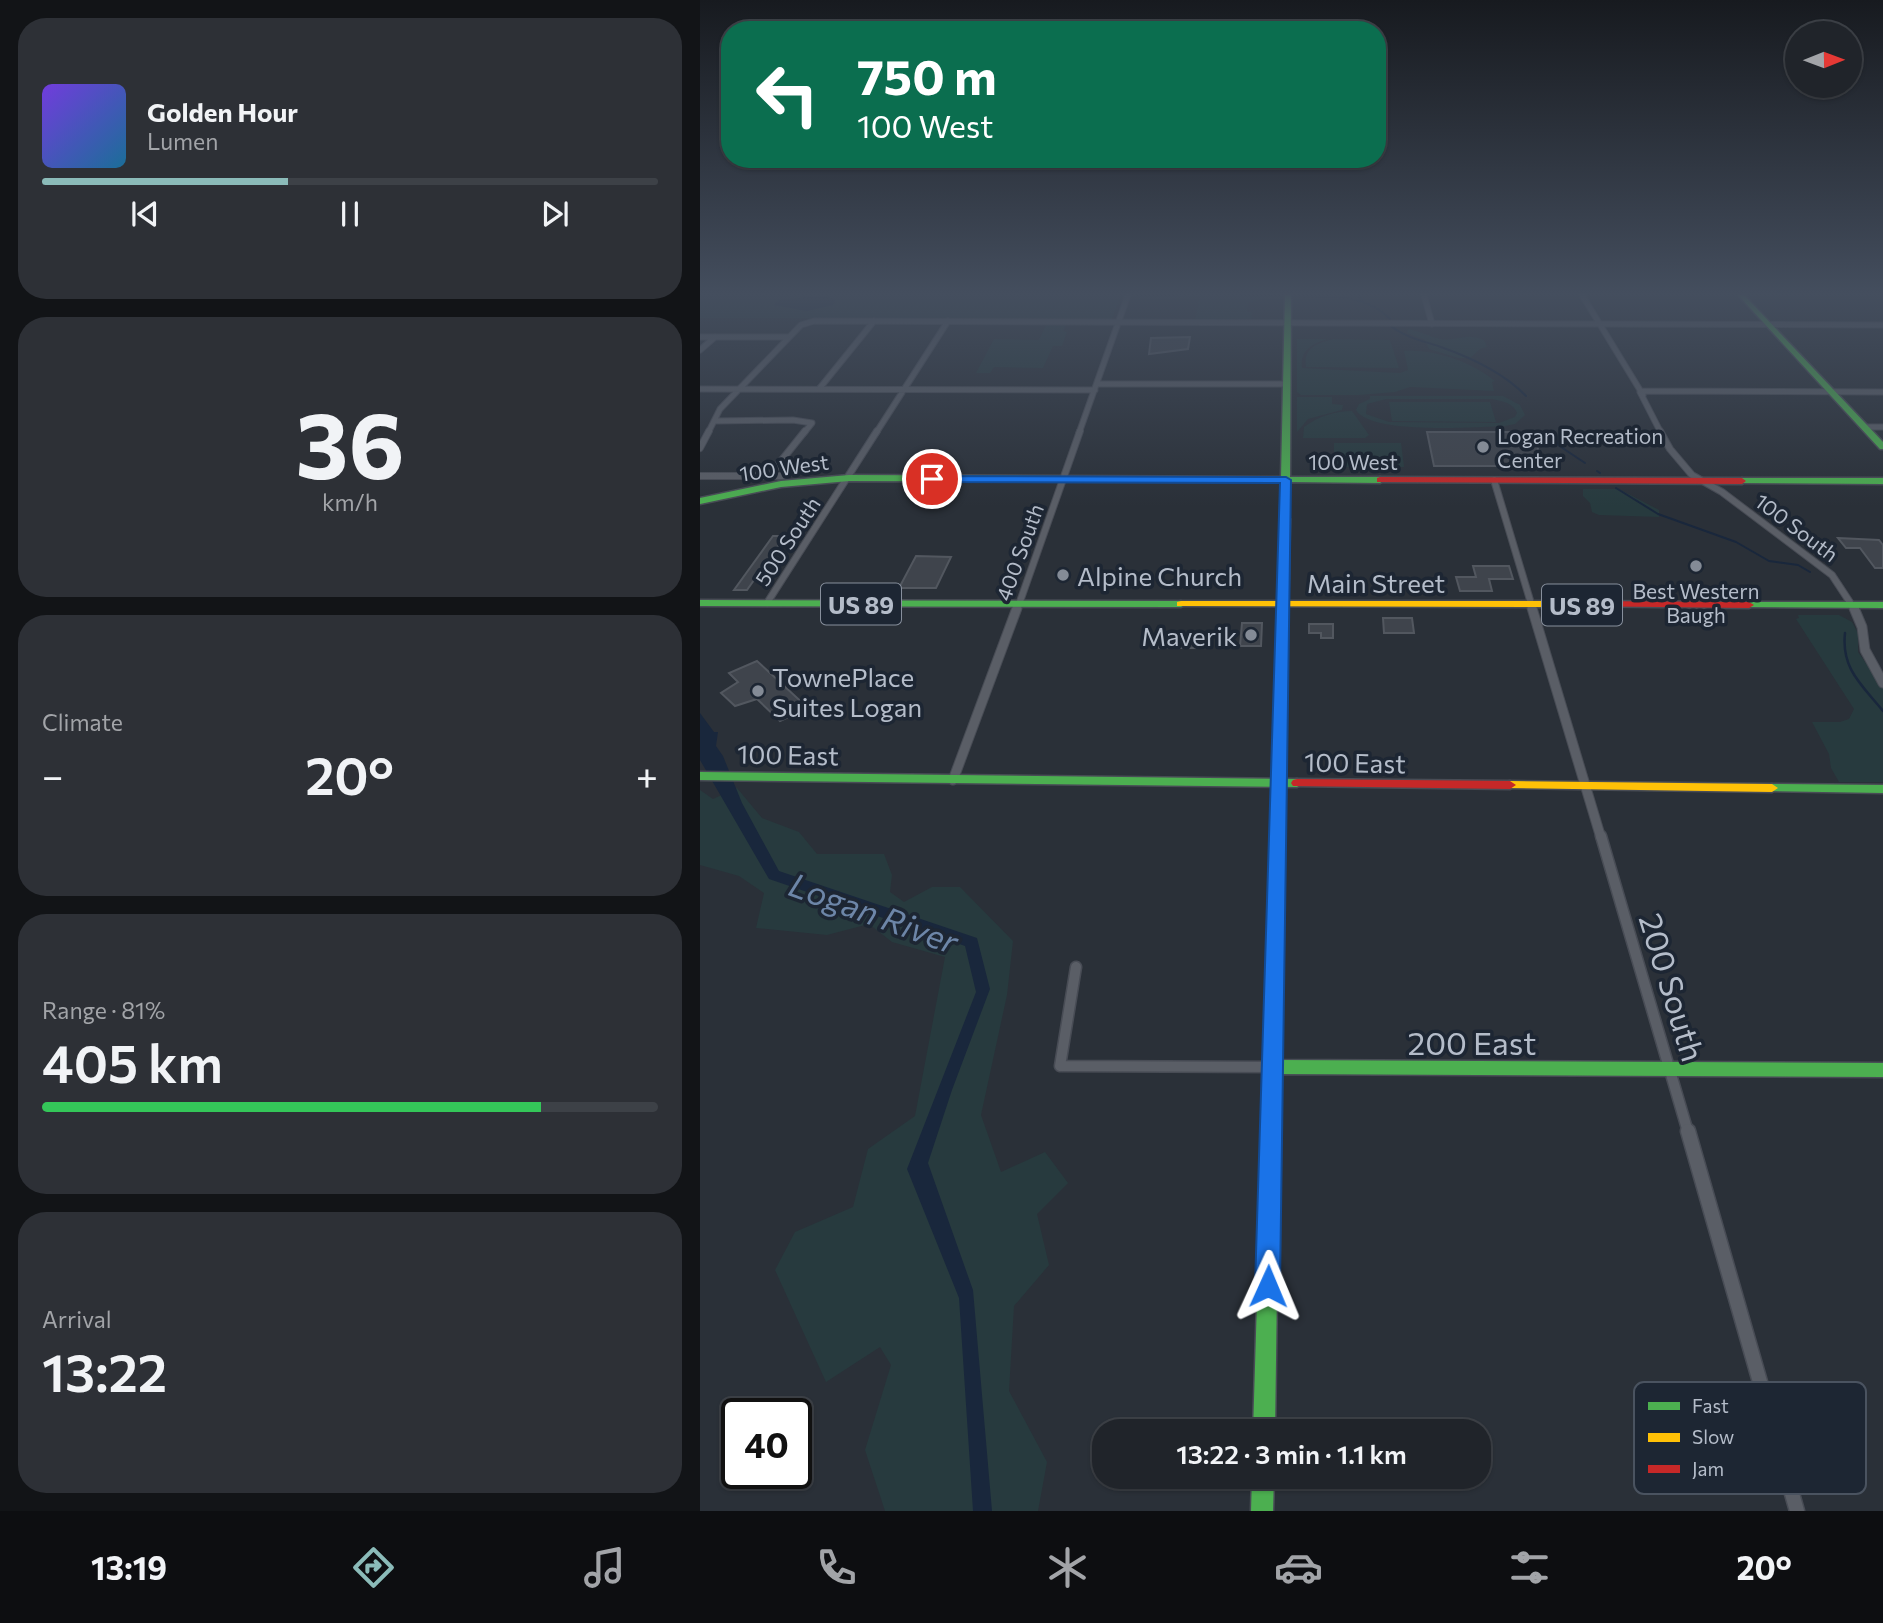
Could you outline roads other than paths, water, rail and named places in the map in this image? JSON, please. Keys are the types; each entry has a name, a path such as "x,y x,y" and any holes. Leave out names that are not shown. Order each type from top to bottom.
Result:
{"main road":[{"path":"1264,1419 1287,366"},
{"path":"1807,366 1883,447"},
{"name":"100 West","path":"700,502 780,484 849,478 1883,481"},
{"name":"Main Street","path":"700,603 1883,605"},
{"name":"100 East","path":"700,776 1881,792"},
{"name":"200 East","path":"1273,1067 1883,1070"},
{"path":"1262,1511 1263,1489"}],"street":[{"path":"700,448 720,409 762,366"},
{"path":"819,389 838,366"},
{"name":"500 South","path":"768,603 920,366"},
{"name":"400 South","path":"953,780 1020,604 1103,366"},
{"name":"100 South","path":"1624,366 1670,449 1688,471 1825,568 1853,605 1862,627 1865,650 1883,683"},
{"path":"700,389 904,390 1287,384"},
{"path":"1640,392 1883,392"},
{"path":"714,421 793,420 812,423 769,476"},
{"path":"1865,427 1883,427"},
{"name":"100 West","path":"700,476 783,476"},
{"name":"200 South","path":"1494,480 1760,1382"},
{"name":"200 East","path":"1076,967 1060,1066 1273,1067"},
{"name":"200 South","path":"1792,1494 1797,1511"}],"water":[{"name":"Logan River","path":"700,713 714,732 718,732 716,746 723,756 742,803 779,871 977,938 990,989 928,1163 973,1290 992,1511 973,1511 959,1298 907,1169 976,992 965,946 769,879 700,760"}],"waterway":[{"path":"1484,366 1508,380 1526,396"},
{"path":"1553,434 1558,445 1585,463"},
{"path":"1616,488 1658,514 1736,542 1769,561 1798,565 1810,572"},
{"path":"1845,633 1846,657 1850,667 1883,711"}],"place":[{"name":"Logan Recreation Center","path":"1483,447"},
{"name":"Best Western Baugh","path":"1696,566"},
{"name":"Alpine Church","path":"1063,575"},
{"name":"Maverik","path":"1251,635"},
{"name":"TownePlace Suites Logan","path":"758,691"}]}
